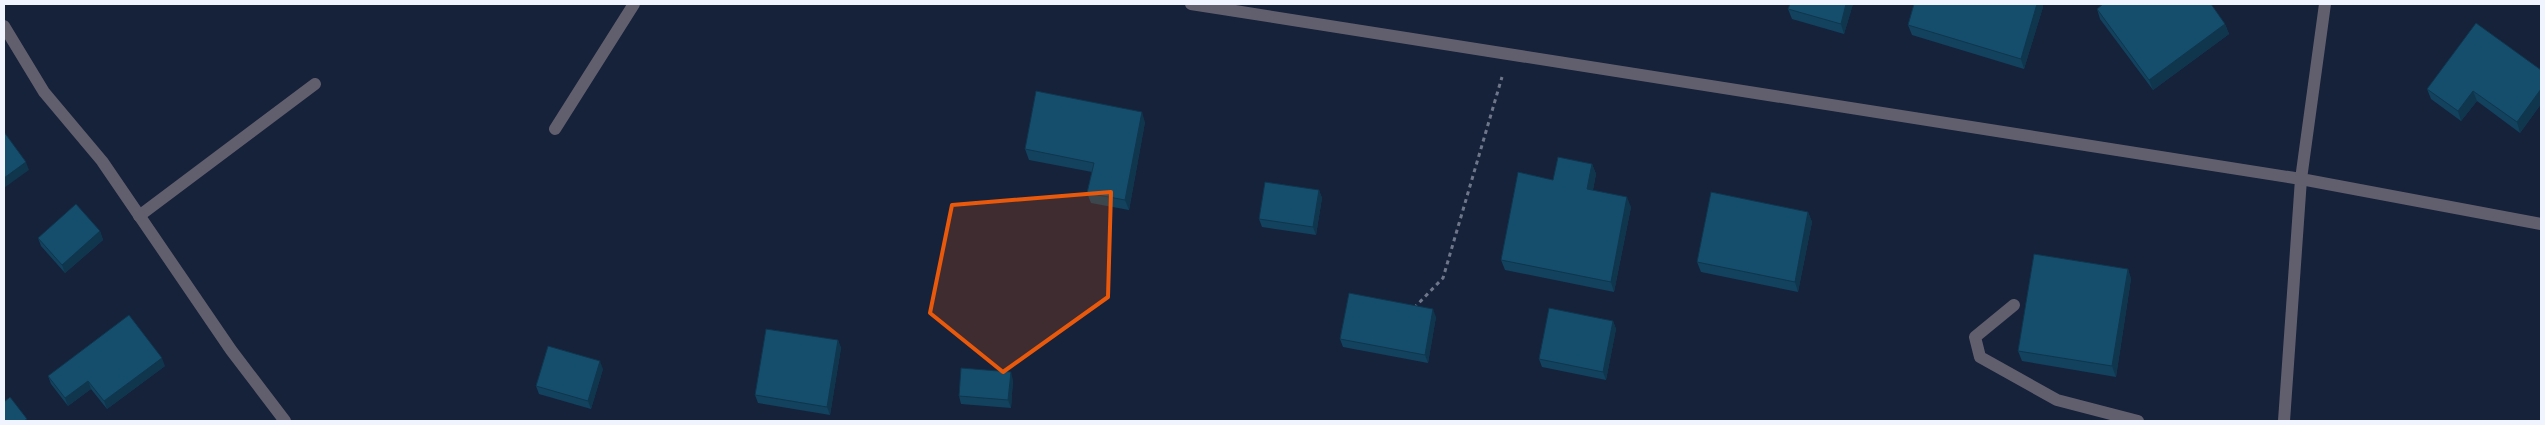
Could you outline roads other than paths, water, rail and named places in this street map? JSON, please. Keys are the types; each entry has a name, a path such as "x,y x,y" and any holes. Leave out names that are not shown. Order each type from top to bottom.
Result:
{"street":[{"path":"555,129 634,4"},
{"path":"1191,4 2301,179 2541,224"},
{"path":"2284,421 2301,179 2325,4"},
{"path":"4,26 44,92 102,161 231,350 285,421"},
{"path":"140,216 315,84"},
{"path":"2014,305 1975,337 1980,357 2057,400 2138,421"}]}
